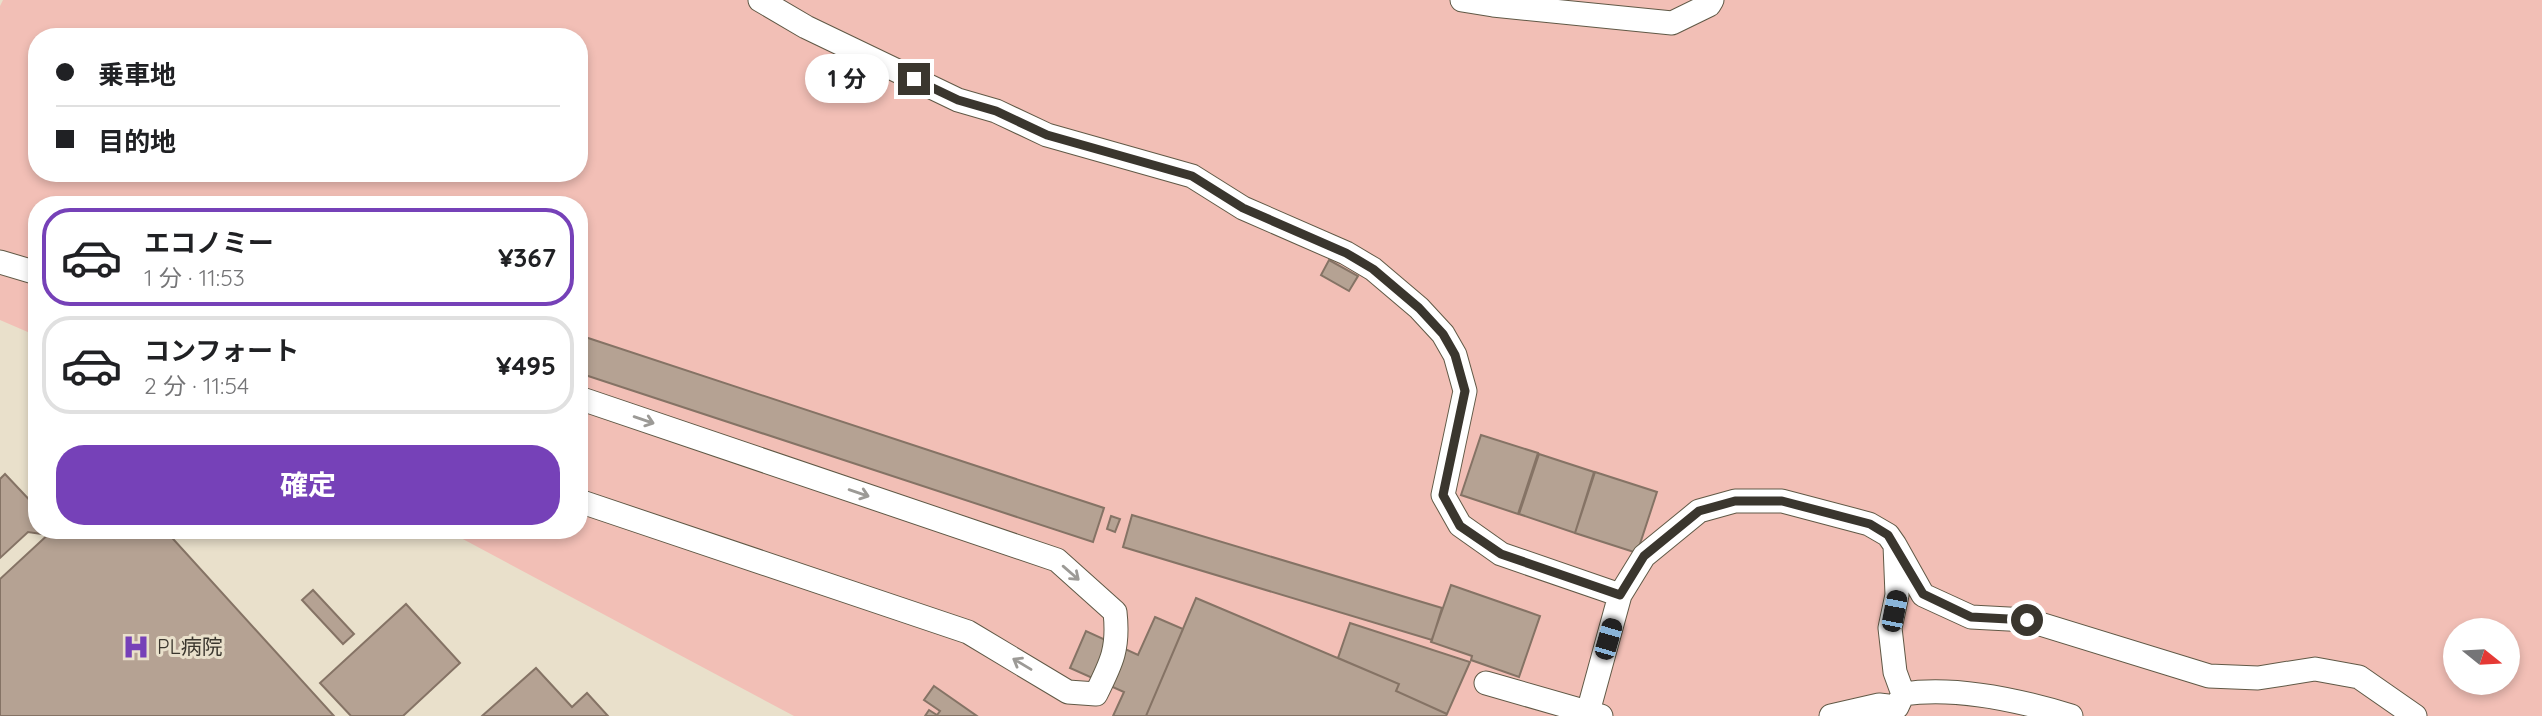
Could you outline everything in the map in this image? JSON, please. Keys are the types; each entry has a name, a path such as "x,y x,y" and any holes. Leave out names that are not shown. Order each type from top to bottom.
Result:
{"lane":[{"path":"760,0 806,27 958,100 996,111 1047,135 1192,176 1243,208 1346,253 1373,269 1419,308 1443,334 1455,355 1465,391 1443,495 1460,526 1501,554 1620,595"},
{"path":"1462,0 1672,23 1709,5 1712,0"},
{"path":"0,262 28,270"},
{"path":"588,401 1056,560 1115,612 1118,637 1111,663 1096,694 1068,692 968,632 588,504"},
{"path":"1486,683 1595,714 1620,595 1644,556 1699,511 1735,501 1782,501 1870,524 1888,535 1923,594 1971,617 2027,620 2209,676 2258,678 2315,669 2359,677 2415,716"},
{"path":"1895,545 1897,595 1890,628 1895,672 1905,706"},
{"path":"1831,716 1879,705 1905,706 1918,692 1990,696 2071,716"}],"shaded area":[{"path":"3,0 2542,0 2542,716 794,716 463,539 588,539 588,196 28,196 28,332 0,320 0,6"}],"building":[{"path":"1329,260 1358,276 1349,291 1321,275"},
{"path":"588,338 1104,508 1093,542 588,376"},
{"path":"1481,435 1538,453 1518,514 1461,495"},
{"path":"1539,454 1594,472 1575,533 1519,514"},
{"path":"1595,472 1657,492 1637,553 1575,533"},
{"path":"5,474 28,498 28,532 0,558 0,479"},
{"path":"1132,515 1442,608 1432,640 1123,547"},
{"path":"1111,516 1120,519 1115,532 1107,529"},
{"name":"PL病院","path":"43,539 173,539 334,716 0,716 0,579"},
{"path":"1451,585 1540,616 1519,677 1471,660 1472,656 1431,642"},
{"path":"313,590 354,634 343,644 302,600"},
{"path":"1196,598 1399,684 1396,691 1447,714 1146,716"},
{"path":"406,604 460,663 403,716 351,716 320,683"},
{"path":"1155,617 1183,629 1146,716 1113,716 1124,692 1070,668 1086,631 1138,655"},
{"path":"1350,623 1470,662 1447,714 1396,691 1399,684 1338,658"},
{"path":"536,668 572,707 587,693 608,716 482,716"},
{"path":"934,686 977,716 925,716 929,710 937,715 940,711 924,700"}],"place":[{"name":"PL病院","path":"136,647"}],"route":[{"path":"914,79 958,100 996,111 1047,135 1192,176 1243,208 1346,253 1373,269 1419,308 1443,334 1455,355 1465,391 1443,495 1460,526 1501,554 1620,595 1644,556 1699,511 1735,501 1782,501 1870,524 1888,535 1923,594 1971,617 2027,620"}]}
